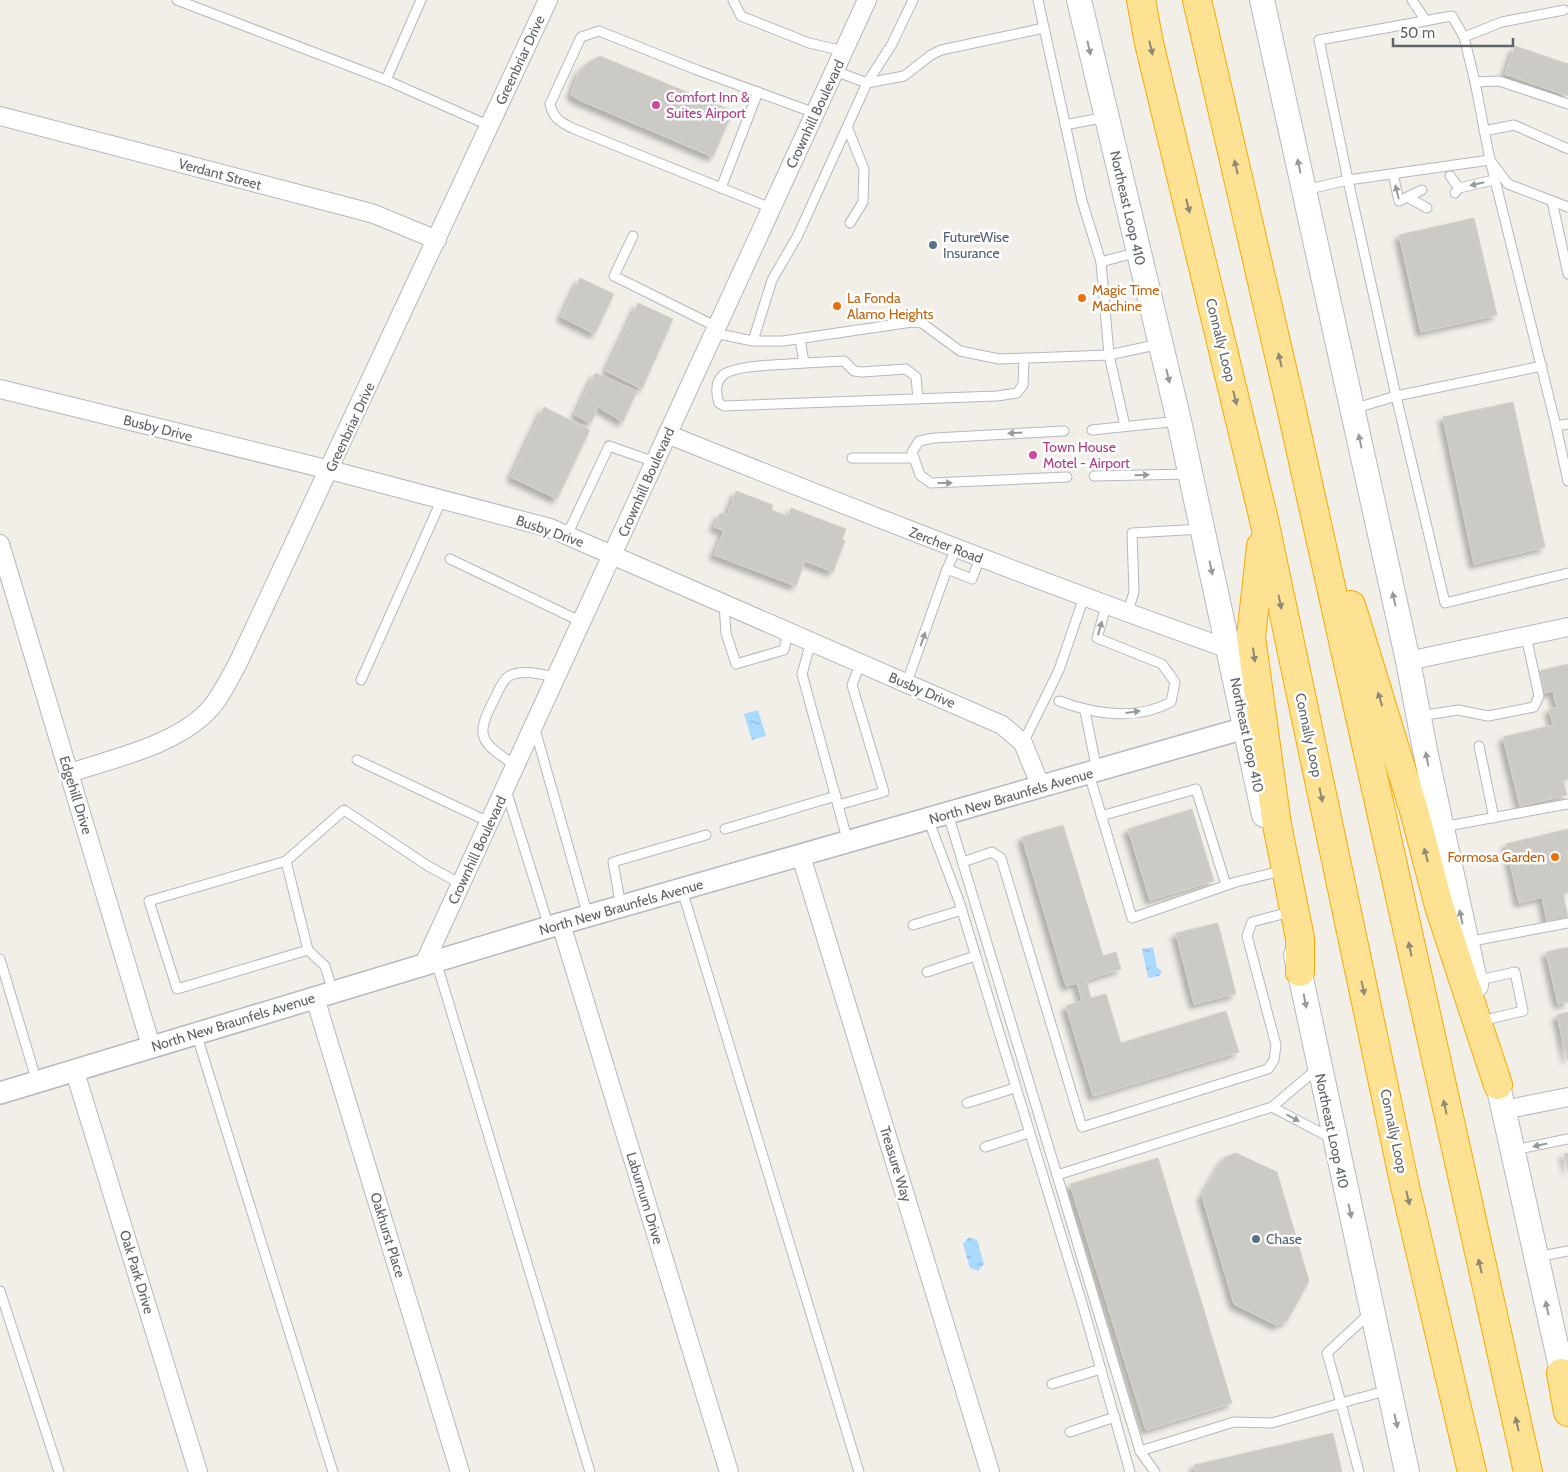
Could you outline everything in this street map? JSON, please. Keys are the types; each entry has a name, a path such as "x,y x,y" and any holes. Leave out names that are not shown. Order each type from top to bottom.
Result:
{"highway":[{"name":"Connally Loop","path":"1141,0 1264,520 1404,1182 1472,1472"},
{"path":"1198,0 1528,1472"},
{"path":"1290,407 1415,814 1439,906 1480,1021 1501,1098"},
{"path":"1264,520 1251,637 1277,825 1300,938 1300,972"},
{"path":"1565,1385 1568,1412"}],"main road":[{"name":"Northeast Loop 410","path":"1078,0 1179,421 1276,872 1300,972 1318,1068 1408,1472"},
{"path":"1262,0 1420,716 1441,828 1475,981 1480,1021"},
{"path":"1501,1098 1536,1257 1557,1337 1565,1385"}],"street":[{"name":"Greenbriar Drive","path":"70,774 173,737 207,712 238,663 330,470 548,0"},
{"name":"Crownhill Boulevard","path":"430,963 461,884 489,822 614,554 654,462 867,0"},
{"name":"Verdant Street","path":"0,116 367,212 437,240"},
{"name":"Busby Drive","path":"0,389 330,470 550,528 614,554 906,685 1002,725 1023,743 1041,787"},
{"name":"Zercher Road","path":"667,434 956,549 1127,614 1229,649"},
{"name":"Edgehill Drive","path":"0,544 151,1046"},
{"path":"1408,661 1568,627"},
{"name":"North New Braunfels Avenue","path":"0,1093 75,1072 151,1046 588,916 1245,728"},
{"name":"Treasure Way","path":"801,856 990,1472"},
{"name":"Laburnum Drive","path":"555,926 729,1472"},
{"name":"Oakhurst Place","path":"324,995 460,1472"},
{"name":"Oak Park Drive","path":"75,1072 198,1472"},
{"path":"1501,1098 1568,1098"}],"lane":[{"path":"177,0 386,80 490,126"},
{"path":"386,80 421,0"},
{"path":"733,0 741,16 809,42 844,51"},
{"path":"753,341 772,280 798,235 867,84 892,44 914,0"},
{"path":"1038,0 1082,201 1102,262 1110,354 1125,426"},
{"path":"1412,0 1426,21"},
{"path":"1464,37 1502,22 1564,10"},
{"path":"1568,482 1542,366 1494,180 1475,82 1464,37 1452,16 1319,40 1396,396 1445,603 1568,573"},
{"path":"835,71 867,84 904,76 931,54 941,50 1044,28"},
{"path":"771,208 559,121 552,114 550,104 581,37 600,31 815,113"},
{"path":"1475,82 1499,81 1568,104"},
{"path":"721,188 758,92"},
{"path":"1065,125 1106,117"},
{"path":"1484,131 1514,126 1568,149"},
{"path":"848,129 864,169 863,202 850,223"},
{"path":"1304,190 1348,180 1490,160"},
{"path":"1490,160 1508,184 1568,207"},
{"path":"1393,174 1400,201 1424,195 1408,198"},
{"path":"1454,188 1494,180"},
{"path":"1552,201 1568,274"},
{"path":"633,236 614,276 715,330 753,341 800,339 912,322 922,323 960,351 999,359 1110,354 1160,344"},
{"path":"1102,262 1138,252"},
{"path":"800,339 804,364"},
{"path":"918,399 916,377 906,369 854,371 844,361 734,370 723,375 716,385 719,403 724,406 918,399 1017,393 1023,384 1024,358"},
{"path":"1352,409 1396,396 1542,366"},
{"path":"1092,430 1179,421"},
{"path":"1556,426 1568,424"},
{"path":"1064,431 918,440 912,452 920,475 931,483 1067,477"},
{"path":"567,535 609,446 654,462"},
{"path":"852,458 913,458"},
{"path":"1094,476 1190,474"},
{"path":"361,680 442,500"},
{"path":"1127,614 1134,592 1132,533 1202,529"},
{"path":"906,685 947,569 956,549"},
{"path":"947,569 972,579 980,558"},
{"path":"450,559 582,622"},
{"path":"1023,743 1059,670 1084,597"},
{"path":"724,604 726,633 736,664 784,650 788,632"},
{"path":"1059,701 1085,710 1115,714 1160,708 1170,702 1175,682 1162,664 1097,638 1106,606"},
{"path":"1420,716 1458,710 1488,716 1534,707 1539,696 1526,636"},
{"path":"811,642 802,674 848,842"},
{"path":"725,829 837,800 884,792 852,685 860,664"},
{"path":"516,766 492,750 483,737 482,726 486,714 501,686 510,676 524,672 557,677"},
{"path":"1085,710 1101,816 1132,918 1226,885 1276,872"},
{"path":"534,726 588,916"},
{"path":"1479,746 1494,818"},
{"path":"357,760 489,822"},
{"path":"506,787 555,926"},
{"path":"1101,816 1196,789 1226,885"},
{"path":"1441,828 1568,804"},
{"path":"308,950 177,989 149,901 286,861 344,810 428,866 461,884"},
{"path":"948,814 1140,1451 1155,1472"},
{"path":"928,819 962,910 1102,1369 1130,1472"},
{"path":"621,907 613,862 706,835"},
{"path":"963,862 992,852 1001,858 1082,1127 1268,1069 1274,1060 1276,1045 1247,936 1252,922 1286,913"},
{"path":"286,861 308,950 325,966 324,995"},
{"path":"682,890 859,1472"},
{"path":"913,925 962,910"},
{"path":"1467,942 1568,923"},
{"path":"927,972 975,956"},
{"path":"0,959 37,1082"},
{"path":"430,963 590,1472"},
{"path":"1475,981 1515,972 1523,1011 1480,1021"},
{"path":"196,1033 333,1472"},
{"path":"1057,1175 1272,1107 1318,1068"},
{"path":"967,1103 1015,1088"},
{"path":"1272,1107 1334,1139"},
{"path":"985,1146 1029,1133"},
{"path":"1513,1151 1568,1139"},
{"path":"1536,1257 1568,1251"},
{"path":"0,1291 59,1472"},
{"path":"1359,1472 1327,1353 1372,1312"},
{"path":"1052,1384 1102,1369"},
{"path":"1140,1451 1234,1422 1272,1423 1390,1390"},
{"path":"1070,1432 1115,1417"}],"water":[{"path":"758,710 766,736 752,740 744,714"},
{"path":"1153,947 1157,967 1162,972 1159,976 1148,978 1142,949"},
{"path":"969,1237 977,1240 984,1264 978,1271 970,1268 963,1244"}],"building":[{"path":"1515,46 1568,64 1568,96 1505,74"},
{"name":"Comfort Inn & Suites Airport","path":"600,56 733,111 713,157 571,95 579,72 589,62"},
{"path":"1474,218 1497,315 1421,332 1399,235"},
{"path":"580,278 614,294 595,334 561,317"},
{"path":"638,303 673,319 642,389 606,371"},
{"path":"595,373 637,391 623,422 598,407 591,423 575,415"},
{"path":"1513,402 1545,547 1474,564 1443,417"},
{"path":"544,407 590,430 557,499 511,477"},
{"path":"736,491 773,505 771,510 788,516 791,508 846,529 842,540 845,541 833,572 805,561 796,586 714,555 724,531 714,527 720,513 727,516"},
{"path":"1568,664 1568,779 1563,780 1567,795 1520,806 1503,737 1553,725 1549,709 1557,707 1553,691 1545,693 1539,671"},
{"path":"1192,809 1214,881 1150,900 1128,829"},
{"path":"1063,825 1103,956 1116,952 1121,969 1086,980 1091,998 1106,994 1121,1043 1226,1011 1239,1052 1093,1096 1066,1006 1082,1001 1077,983 1066,986 1022,837"},
{"path":"1568,829 1568,893 1563,894 1568,917 1547,922 1542,897 1519,903 1506,844"},
{"path":"1218,923 1236,994 1194,1004 1176,933"},
{"path":"1568,947 1568,1002 1558,1004 1546,952"},
{"path":"1568,1012 1568,1059 1567,1059 1557,1015"},
{"name":"Chase","path":"1236,1153 1277,1172 1309,1281 1287,1321 1276,1325 1234,1304 1202,1196 1225,1157"},
{"path":"1568,1153 1568,1171 1564,1154"},
{"path":"1158,1158 1232,1403 1146,1430 1070,1184"},
{"path":"1333,1433 1342,1472 1196,1472 1194,1465"}],"place":[{"name":"Comfort Inn & Suites Airport","path":"656,105"},
{"name":"FutureWise Insurance","path":"933,245"},
{"name":"Magic Time Machine","path":"1082,298"},
{"name":"La Fonda Alamo Heights","path":"837,306"},
{"name":"Town House Motel - Airport","path":"1033,455"},
{"name":"Formosa Garden","path":"1555,857"},
{"name":"Chase","path":"1256,1239"}]}
